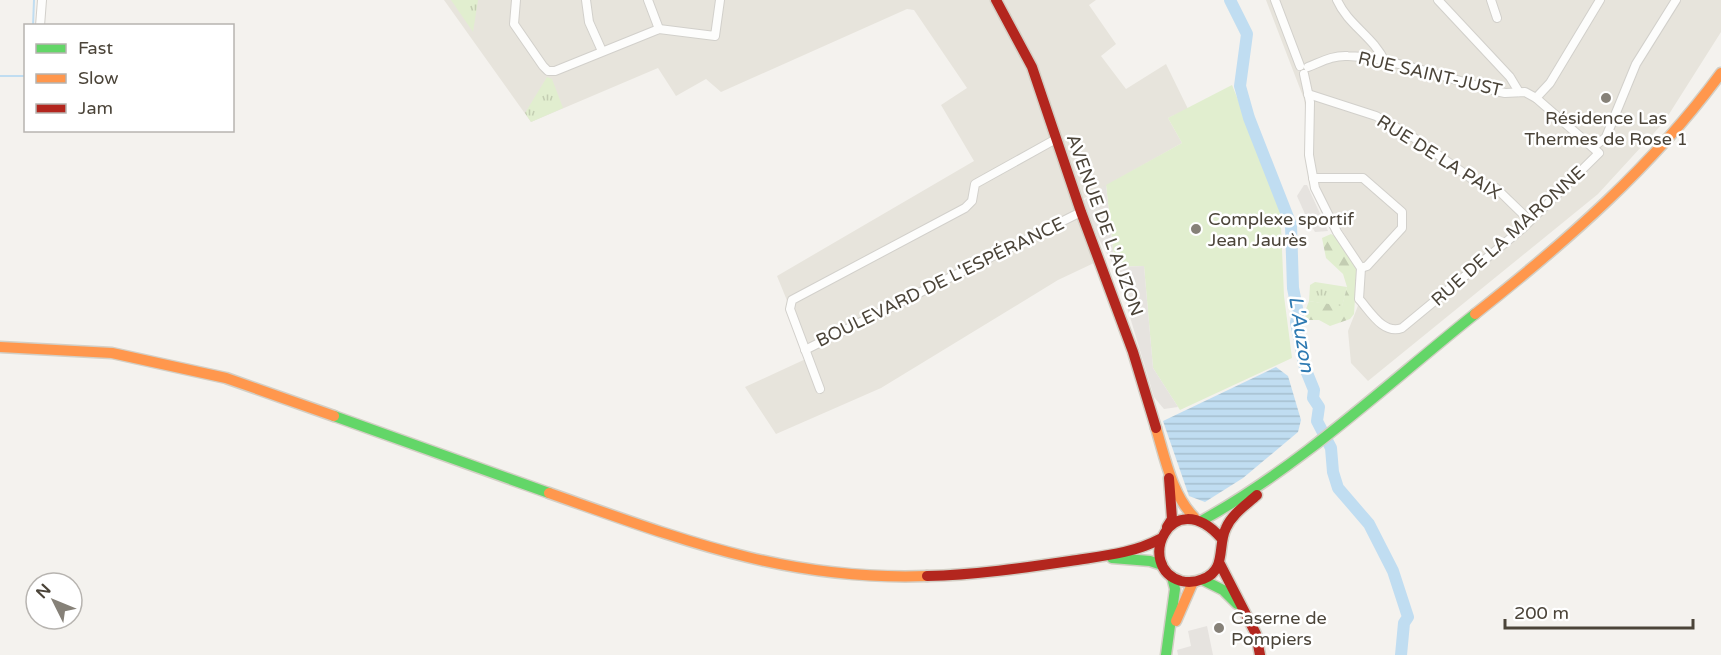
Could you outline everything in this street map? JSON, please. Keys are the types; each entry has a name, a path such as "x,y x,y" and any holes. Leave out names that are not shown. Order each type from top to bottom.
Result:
{"main road":[{"name":"AVENUE DE L'AUZON","path":"996,0 1032,67 1081,213 1133,352 1168,469"},
{"path":"1167,528 1181,519 1199,518 1244,497 1288,465 1580,229 1651,162 1679,131 1721,73"},
{"path":"0,347 112,352 216,375 686,541 749,560 786,567 850,575 920,577 1000,570 1088,558 1149,546 1160,539"},
{"path":"1221,538 1234,516 1288,465"},
{"path":"1168,469 1185,508 1214,527 1221,538 1223,551 1220,564 1213,573 1198,581 1170,638"},
{"path":"1166,655 1175,589 1172,576 1162,565 1158,552 1160,539 1172,519 1168,469"},
{"path":"1088,558 1120,558 1162,565"},
{"path":"1220,564 1249,618 1256,634 1260,655"},
{"path":"1172,576 1198,581 1223,590 1249,618"}],"street":[{"path":"40,24 42,0"},
{"path":"516,0 514,24 548,70 555,71 659,29 715,36 720,0"},
{"path":"586,0 589,22 602,51"},
{"path":"648,0 659,29"},
{"path":"1275,0 1304,69 1308,94 1309,155 1313,178 1322,205 1361,268 1367,267 1402,228 1401,212 1363,178 1313,178"},
{"path":"1336,0 1345,14 1378,46 1385,62"},
{"path":"1491,0 1497,18"},
{"path":"1536,98 1550,83 1600,0"},
{"name":"RUE DE LA MARONNE","path":"1361,268 1359,299 1384,327 1393,330 1402,328 1474,270 1529,220 1606,137 1636,64 1676,0"},
{"path":"1442,1 1510,77 1519,92"},
{"name":"RUE SAINT-JUST","path":"1304,69 1332,57 1347,56 1385,62 1505,93 1519,92 1536,98 1597,149"},
{"name":"RUE DE LA PAIX","path":"1308,94 1376,116 1410,135 1472,179 1496,188 1529,220"},
{"path":"805,350 790,309 795,297 965,208 972,201 975,184 1056,139"},
{"name":"BOULEVARD DE L'ESPÉRANCE","path":"820,389 805,350 1081,213"}],"shaded area":[{"path":"444,0 1096,0 1089,5 1116,44 1101,56 1126,89 1166,64 1188,109 1168,118 1182,143 1072,205 1094,263 1058,280 881,388 776,434 745,387 810,357 777,276 974,161 941,105 967,88 914,10 907,9 721,92 706,79 676,96 658,68 531,122"},
{"path":"1266,0 1721,0 1721,32 1664,122 1598,194 1368,381 1351,363 1348,331 1363,293 1360,259 1326,205 1315,172 1304,99"},
{"path":"1106,185 1114,258 1112,262 1097,236 1083,201"},
{"path":"1304,185 1307,185 1328,231 1315,232 1305,214 1297,196"},
{"path":"1144,266 1153,368 1178,407 1164,409 1154,397 1115,267"},
{"path":"1207,626 1213,655 1178,655 1177,650 1191,646 1188,631"}],"green space":[{"path":"451,0 478,0 473,32"},
{"path":"547,77 552,79 563,108 531,122 525,113"},
{"name":"Complexe sportif Jean Jaurès","path":"1232,85 1280,203 1284,296 1292,358 1180,410 1153,368 1144,266 1115,267 1106,185 1182,143 1168,118"},
{"path":"1331,234 1338,238 1357,269 1354,314 1350,319 1330,326 1319,320 1308,320 1304,314 1309,301 1342,306 1347,287 1343,274 1326,258 1322,238"},
{"path":"1315,282 1347,287 1342,307 1309,301 1310,285"}],"water":[{"path":"1276,367 1288,376 1301,420 1298,432 1243,478 1205,502 1189,496 1163,421"}],"waterway":[{"path":"33,24 34,0"},
{"name":"L'Auzon","path":"1230,0 1247,34 1240,86 1249,118 1291,225 1293,288 1298,313 1296,322 1305,368 1314,390 1313,398 1319,407 1317,421 1331,448 1333,472 1338,488 1369,524 1393,571 1408,617 1404,623 1401,655"},
{"path":"0,76 24,76"}],"traffic: fast":[{"path":"1203,520 1275,475 1343,423 1475,314"},
{"path":"334,416 549,493"},
{"path":"1112,558 1150,561 1162,565"},
{"path":"1166,655 1175,589 1172,577"},
{"path":"1203,580 1223,590 1237,604"}],"traffic: slow":[{"path":"1475,314 1575,231 1637,172 1721,73"},
{"path":"0,347 112,353 226,378 334,416"},
{"path":"1156,428 1175,487 1186,508 1194,517"},
{"path":"549,493 643,526 734,554 826,572 875,576 927,576"},
{"path":"1176,621 1193,582"}],"traffic: jam":[{"path":"996,0 1032,67 1081,212 1133,352 1156,428"},
{"path":"1167,527 1172,519 1169,478"},
{"path":"1221,538 1203,523 1187,519 1174,523 1165,533 1160,546 1160,560 1167,573 1181,581 1195,581 1211,575 1218,564 1223,535 1229,523 1257,495"},
{"path":"927,576 999,571 1105,556 1138,548 1160,539"},
{"path":"1220,564 1256,634 1260,655"}],"place":[{"name":"Résidence Las Thermes de Rose 1","path":"1606,98"},
{"name":"Complexe sportif Jean Jaurès","path":"1196,229"},
{"name":"Caserne de Pompiers","path":"1219,628"}]}
